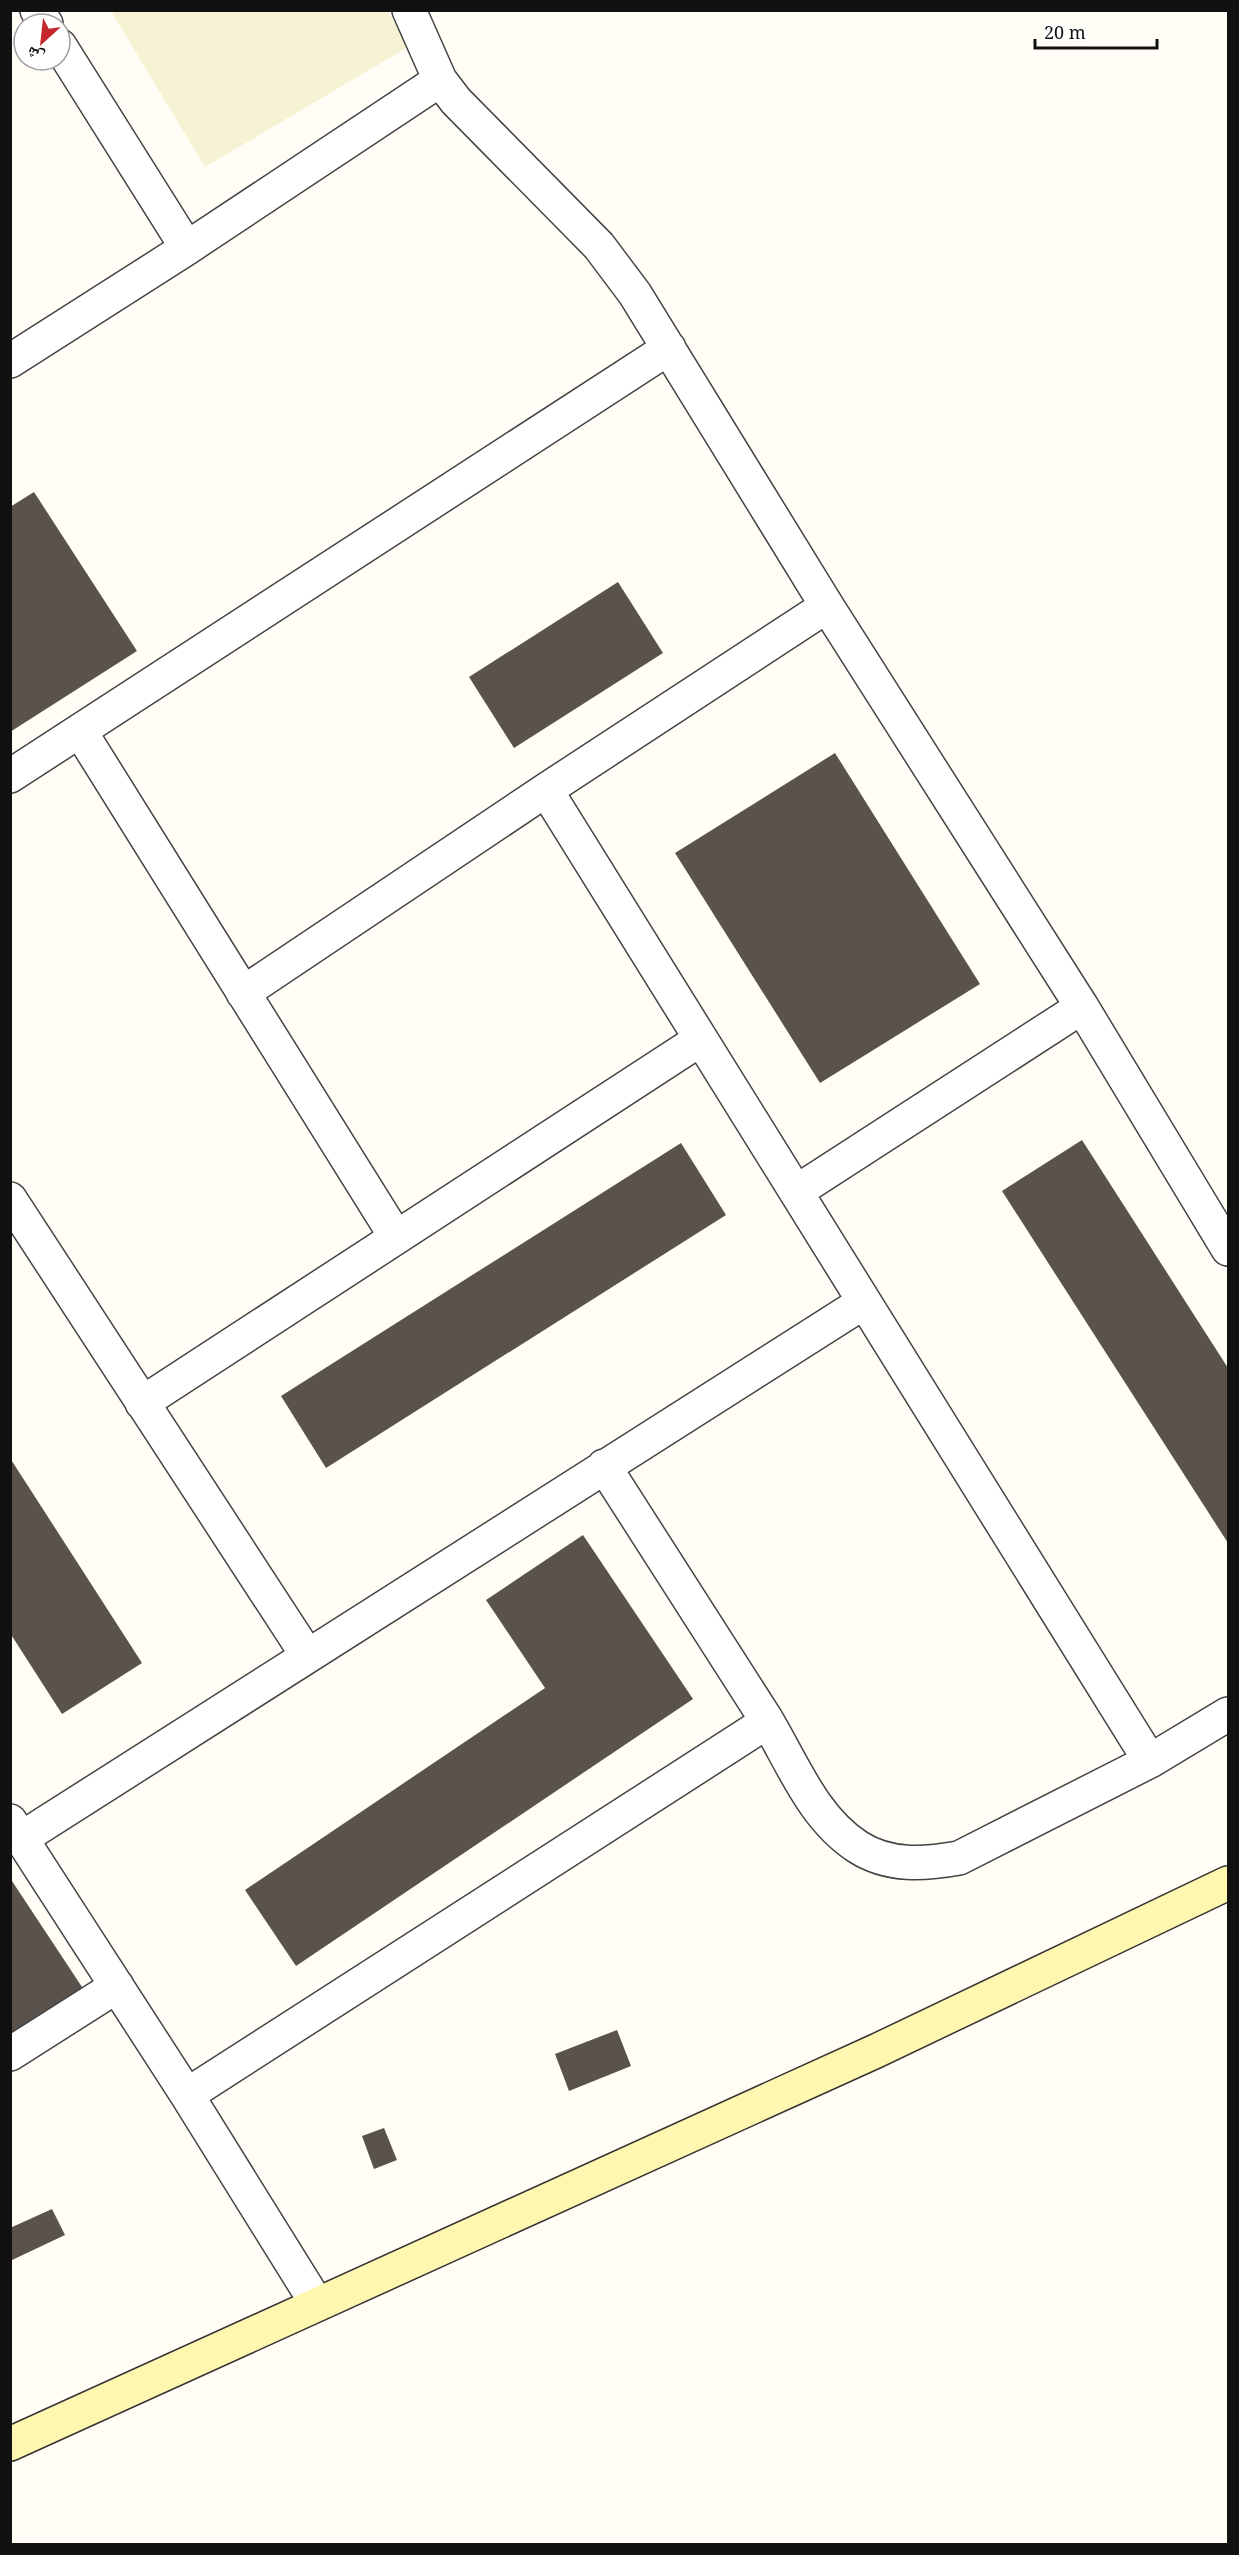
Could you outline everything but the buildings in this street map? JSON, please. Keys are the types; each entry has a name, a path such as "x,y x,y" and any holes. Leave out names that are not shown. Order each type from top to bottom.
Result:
{"main road":[{"path":"10,2444 876,2051 1228,1883"}],"street":[{"path":"409,10 440,80 456,101 476,118 599,246 634,294 827,606 1082,1007 1228,1249"},
{"path":"72,65 187,248"},
{"path":"10,360 187,248 440,80"},
{"path":"10,776 669,348"},
{"path":"243,993 546,790 827,606"},
{"path":"80,731 396,1237"},
{"path":"546,790 1150,1761"},
{"path":"796,1192 1082,1007"},
{"path":"142,1403 701,1039"},
{"path":"10,1199 307,1655"},
{"path":"317,2304 16,1829 307,1655 864,1302"},
{"path":"604,1466 767,1722 812,1799 832,1826 859,1848 891,1860 926,1864 959,1858 1150,1761 1228,1714"},
{"path":"187,2096 767,1722"},
{"path":"10,2054 117,1986"}],"shaded area":[{"path":"111,11 387,11 410,46 205,167"}]}
